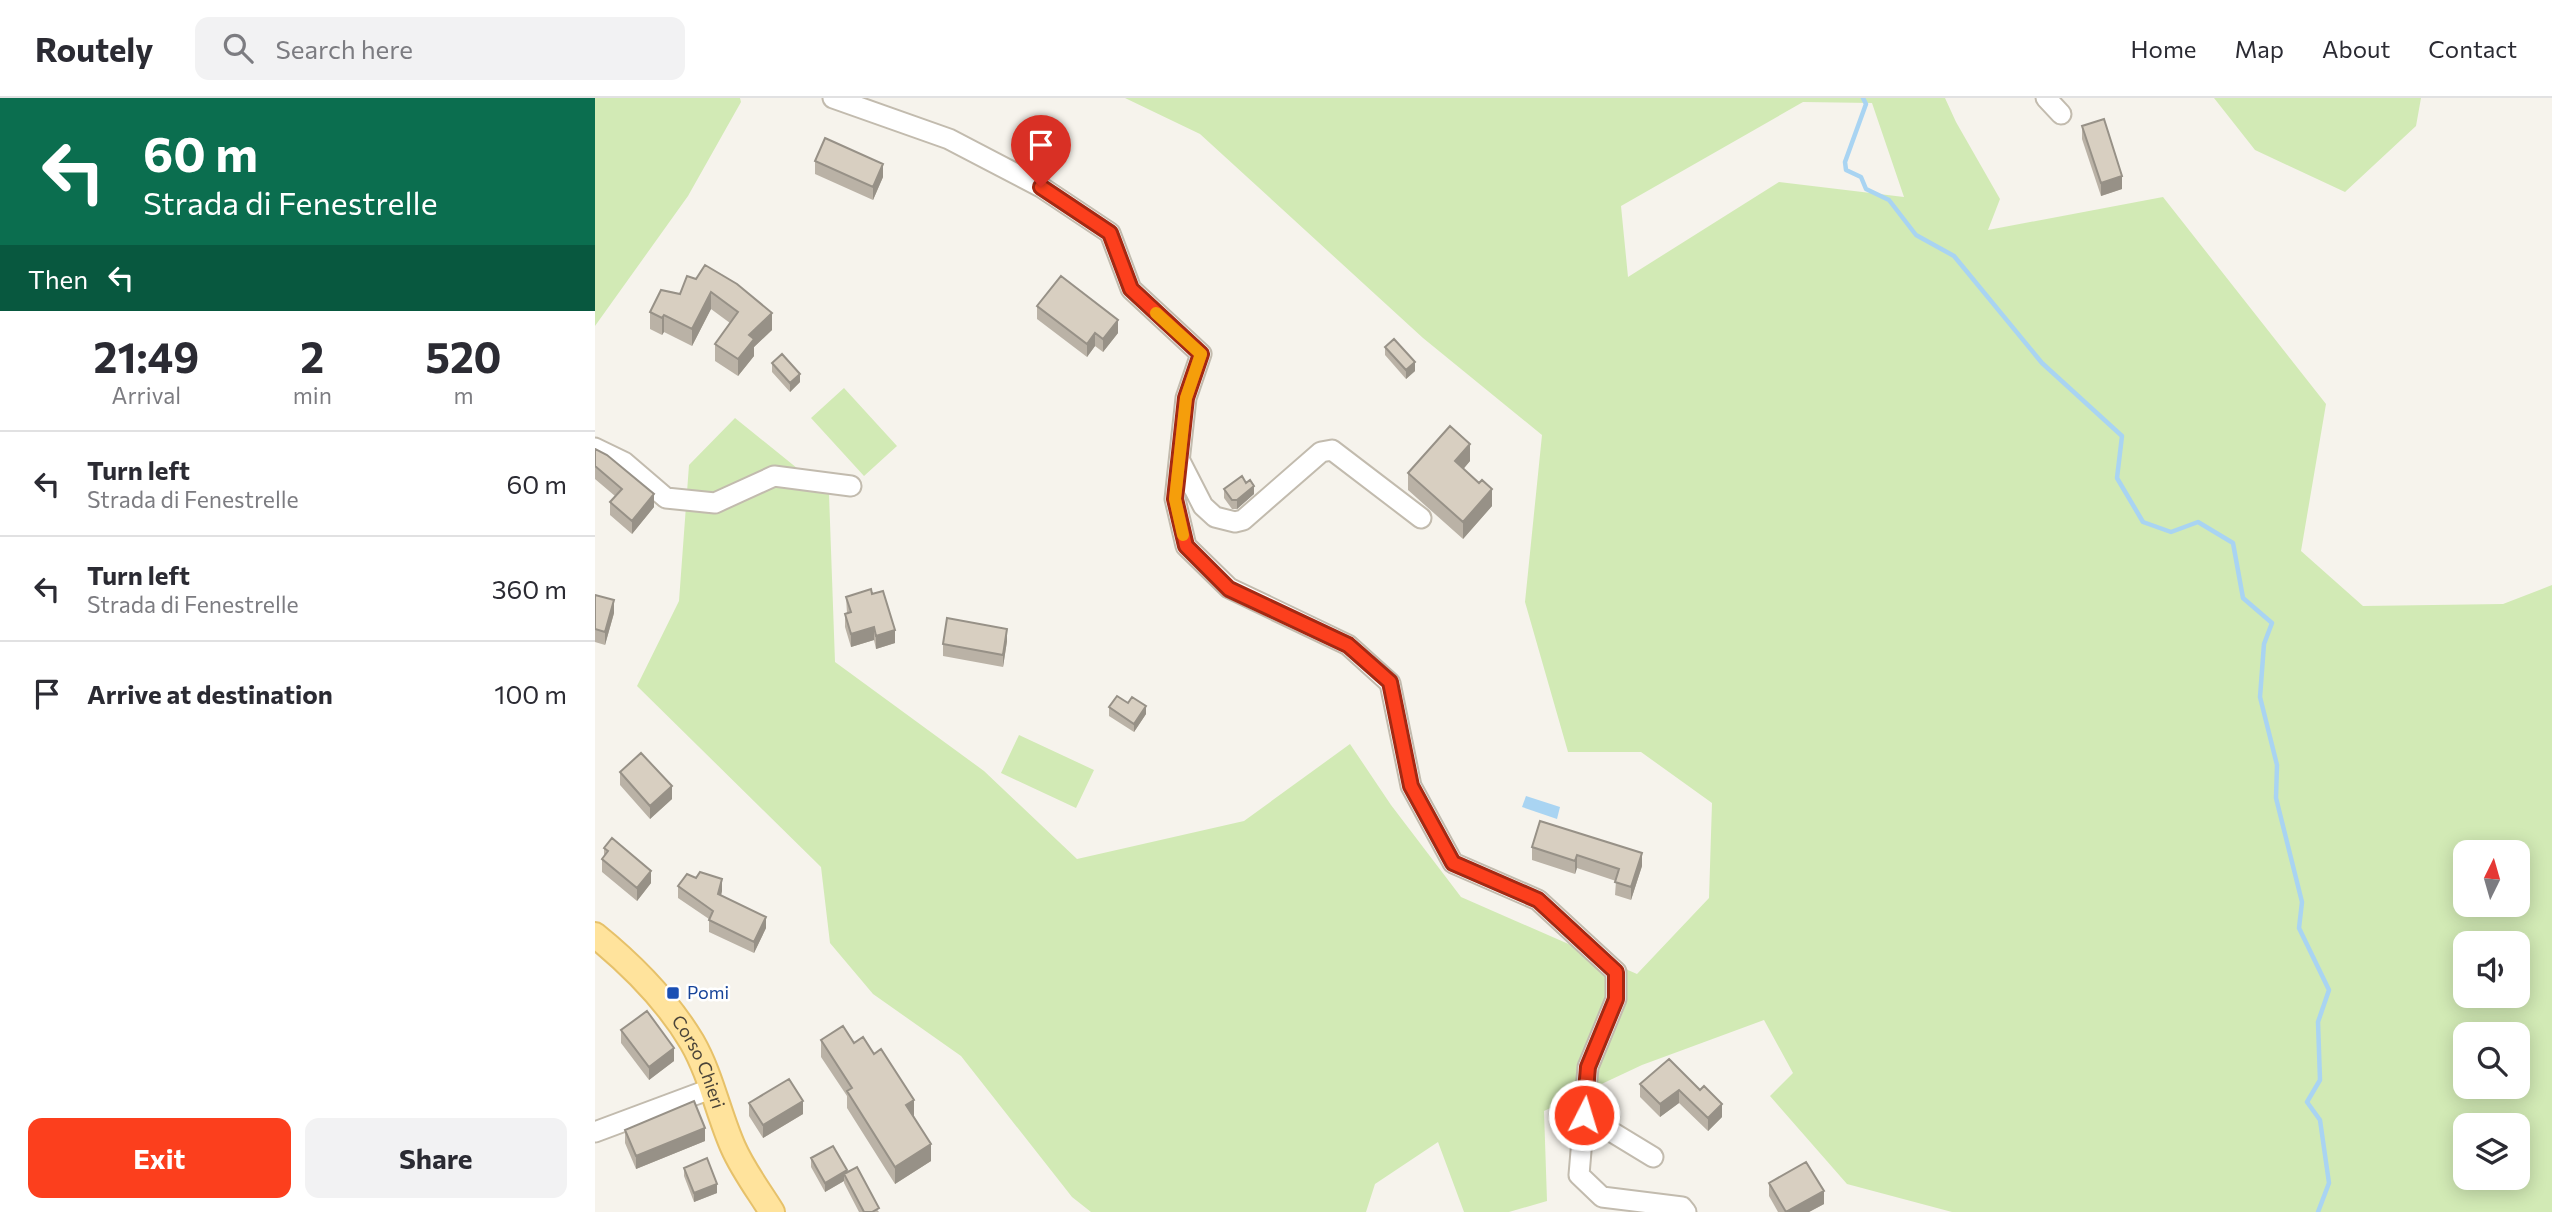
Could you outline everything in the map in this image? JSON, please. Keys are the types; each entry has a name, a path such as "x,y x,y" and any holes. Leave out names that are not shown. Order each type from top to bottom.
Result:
{"main road":[{"name":"Corso Chieri","path":"595,935 627,961 667,1007 693,1044 734,1149 772,1212"}],"street":[{"path":"833,98 949,139 1041,187 1110,233 1131,289 1201,354 1186,398 1175,499 1186,546 1229,589 1348,645 1390,682 1411,786 1453,863 1538,900 1616,972 1616,999 1588,1067 1579,1175 1602,1197 1682,1207 1686,1212"},
{"path":"2046,98 2061,114"},
{"path":"595,448 624,462 666,498 715,502 773,476 851,486"},
{"path":"1179,460 1203,506 1215,517 1225,521 1243,520 1321,452 1332,450 1421,518"},
{"path":"595,1132 712,1088"},
{"path":"1584,1115 1653,1157"}],"green space":[{"path":"595,98 740,98 741,102 688,196 595,326"},
{"path":"1125,98 1945,98 2000,199 1988,230 2163,197 2326,404 2301,551 2363,606 2503,604 2552,585 2552,1212 1952,1212 1847,1184 1770,1096 1793,1073 1764,1020 1642,1065 1544,1111 1547,1201 1509,1212 1464,1212 1438,1142 1375,1184 1366,1212 1091,1212 1072,1197 961,1056 873,994 830,943 821,867 637,686 679,601 689,465 735,418 829,494 835,662 984,771 1077,859 1244,821 1350,744 1391,805 1461,897 1637,974 1709,898 1712,803 1641,752 1568,752 1525,602 1542,435 1423,338 1200,134","holes":["1803,102 1872,103 1904,197 1779,182 1628,277 1621,206"]},
{"path":"2214,98 2421,98 2416,126 2345,192 2255,150"},
{"path":"844,388 897,446 864,476 811,418"},
{"path":"1019,735 1094,770 1076,808 1001,773"}],"water":[{"path":"1526,796 1560,807 1557,819 1522,807"}],"building":[{"path":"2104,119 2122,176 2101,183 2082,126"},
{"path":"825,138 883,164 873,187 815,161"},
{"path":"705,265 737,284 772,313 749,335 754,339 738,359 715,344 738,312 711,292 692,329 664,315 662,318 650,312 661,290 680,294 687,276 696,279"},
{"path":"1061,276 1118,320 1103,339 1095,333 1087,344 1037,306"},
{"path":"1394,339 1415,362 1406,370 1385,347"},
{"path":"782,354 800,374 790,383 772,363"},
{"path":"1450,426 1470,444 1455,461 1479,483 1482,480 1492,489 1463,522 1408,473"},
{"path":"595,449 607,455 654,494 632,521 610,502 622,489 595,466"},
{"path":"1242,476 1246,483 1250,480 1254,486 1237,500 1232,500 1224,489"},
{"path":"871,589 872,594 883,591 895,630 876,636 874,627 851,634 845,614 851,612 846,597"},
{"path":"595,595 614,600 605,632 595,629"},
{"path":"947,618 1007,629 1003,655 943,644"},
{"path":"1117,696 1128,703 1132,697 1146,706 1134,724 1109,707"},
{"path":"641,753 672,786 650,806 620,772"},
{"path":"1540,821 1642,853 1631,887 1615,882 1619,869 1577,855 1575,861 1532,847"},
{"path":"612,838 651,871 637,888 602,859 608,851 604,848"},
{"path":"700,872 722,879 718,894 766,917 754,942 709,920 713,911 678,886 687,874 696,878"},
{"path":"647,1011 674,1048 649,1067 621,1030"},
{"path":"843,1026 854,1043 863,1037 874,1054 881,1049 914,1100 906,1105 931,1144 895,1167 847,1091 852,1088 821,1040"},
{"path":"1669,1059 1700,1090 1704,1086 1722,1104 1708,1118 1679,1090 1660,1104 1640,1084"},
{"path":"789,1079 803,1101 763,1125 749,1103"},
{"path":"694,1101 705,1128 636,1156 625,1130"},
{"path":"833,1146 847,1170 825,1183 811,1158"},
{"path":"707,1158 717,1184 694,1193 684,1168"},
{"path":"1806,1162 1824,1191 1786,1212 1769,1183"},
{"path":"857,1167 879,1208 872,1212 864,1212 844,1174"}],"waterway":[{"path":"1863,98 1866,104 1845,162 1846,170 1861,177 1866,189 1889,200 1916,235 1954,256 2042,363 2122,436 2117,478 2143,522 2171,532 2198,522 2233,543 2243,598 2272,623 2264,644 2260,697 2277,765 2276,798 2302,902 2299,928 2329,990 2318,1022 2320,1080 2307,1102 2320,1120 2329,1183 2318,1212"}],"slow traffic":[{"path":"1156,313 1201,354 1186,398 1175,499 1183,535"}],"place":[{"name":"Pomi","path":"673,993"}],"route":[{"path":"1041,187 1110,233 1131,289 1201,354 1186,398 1175,499 1186,546 1229,589 1348,645 1390,682 1411,786 1453,863 1538,900 1616,972 1616,999 1588,1067 1584,1115"}]}
